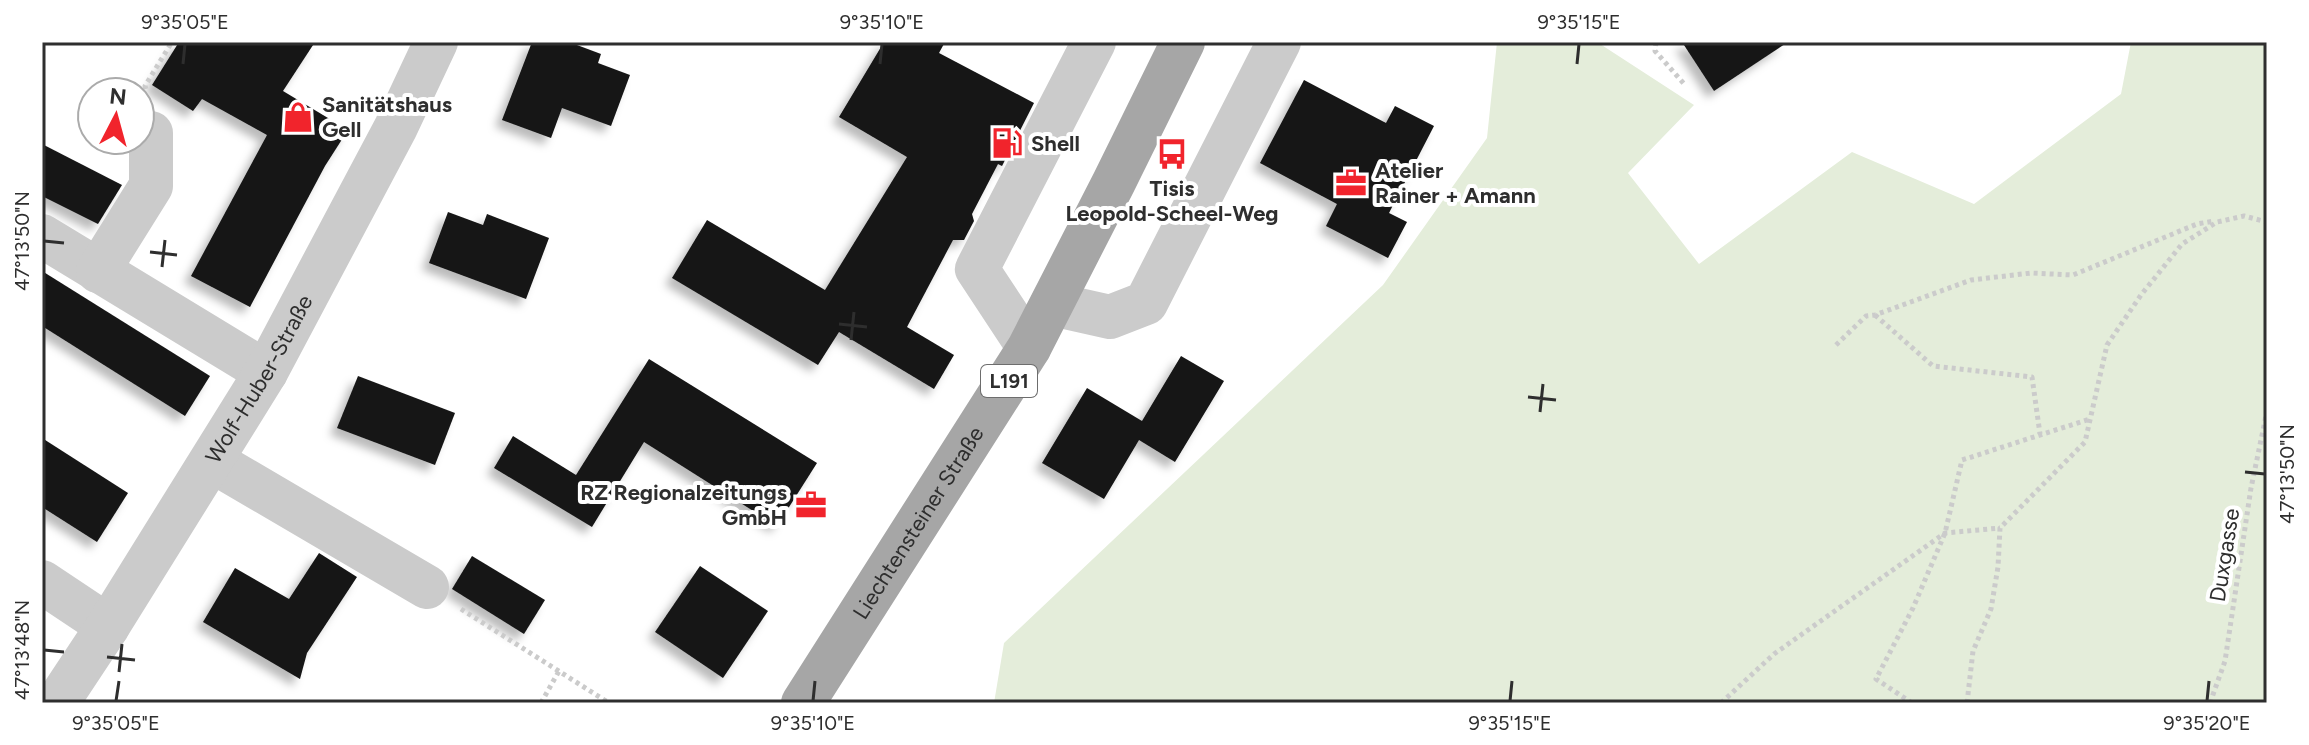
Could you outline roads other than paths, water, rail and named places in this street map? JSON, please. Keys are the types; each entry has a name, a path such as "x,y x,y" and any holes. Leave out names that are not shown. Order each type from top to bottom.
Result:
{"main road":[{"name":"Liechtensteiner Straße","path":"803,703 1029,348 1183,42"}],"street":[{"name":"Wolf-Huber-Straße","path":"57,703 266,372 396,127 436,42"},
{"path":"1029,348 977,269 1094,42"},
{"path":"1052,304 1110,317 1146,303 1279,42"},
{"path":"98,271 151,186 151,156"},
{"path":"42,236 266,372"},
{"path":"212,461 427,587"},
{"path":"42,582 108,626"}],"place":[{"name":"Sanitätshaus Gell","path":"298,117"},
{"name":"Shell","path":"1007,143"},
{"name":"Tisis Leopold-Scheel-Weg","path":"1172,154"},
{"name":"Atelier Rainer + Amann","path":"1351,183"},
{"name":"RZ Regionalzeitungs GmbH","path":"811,505"}]}
